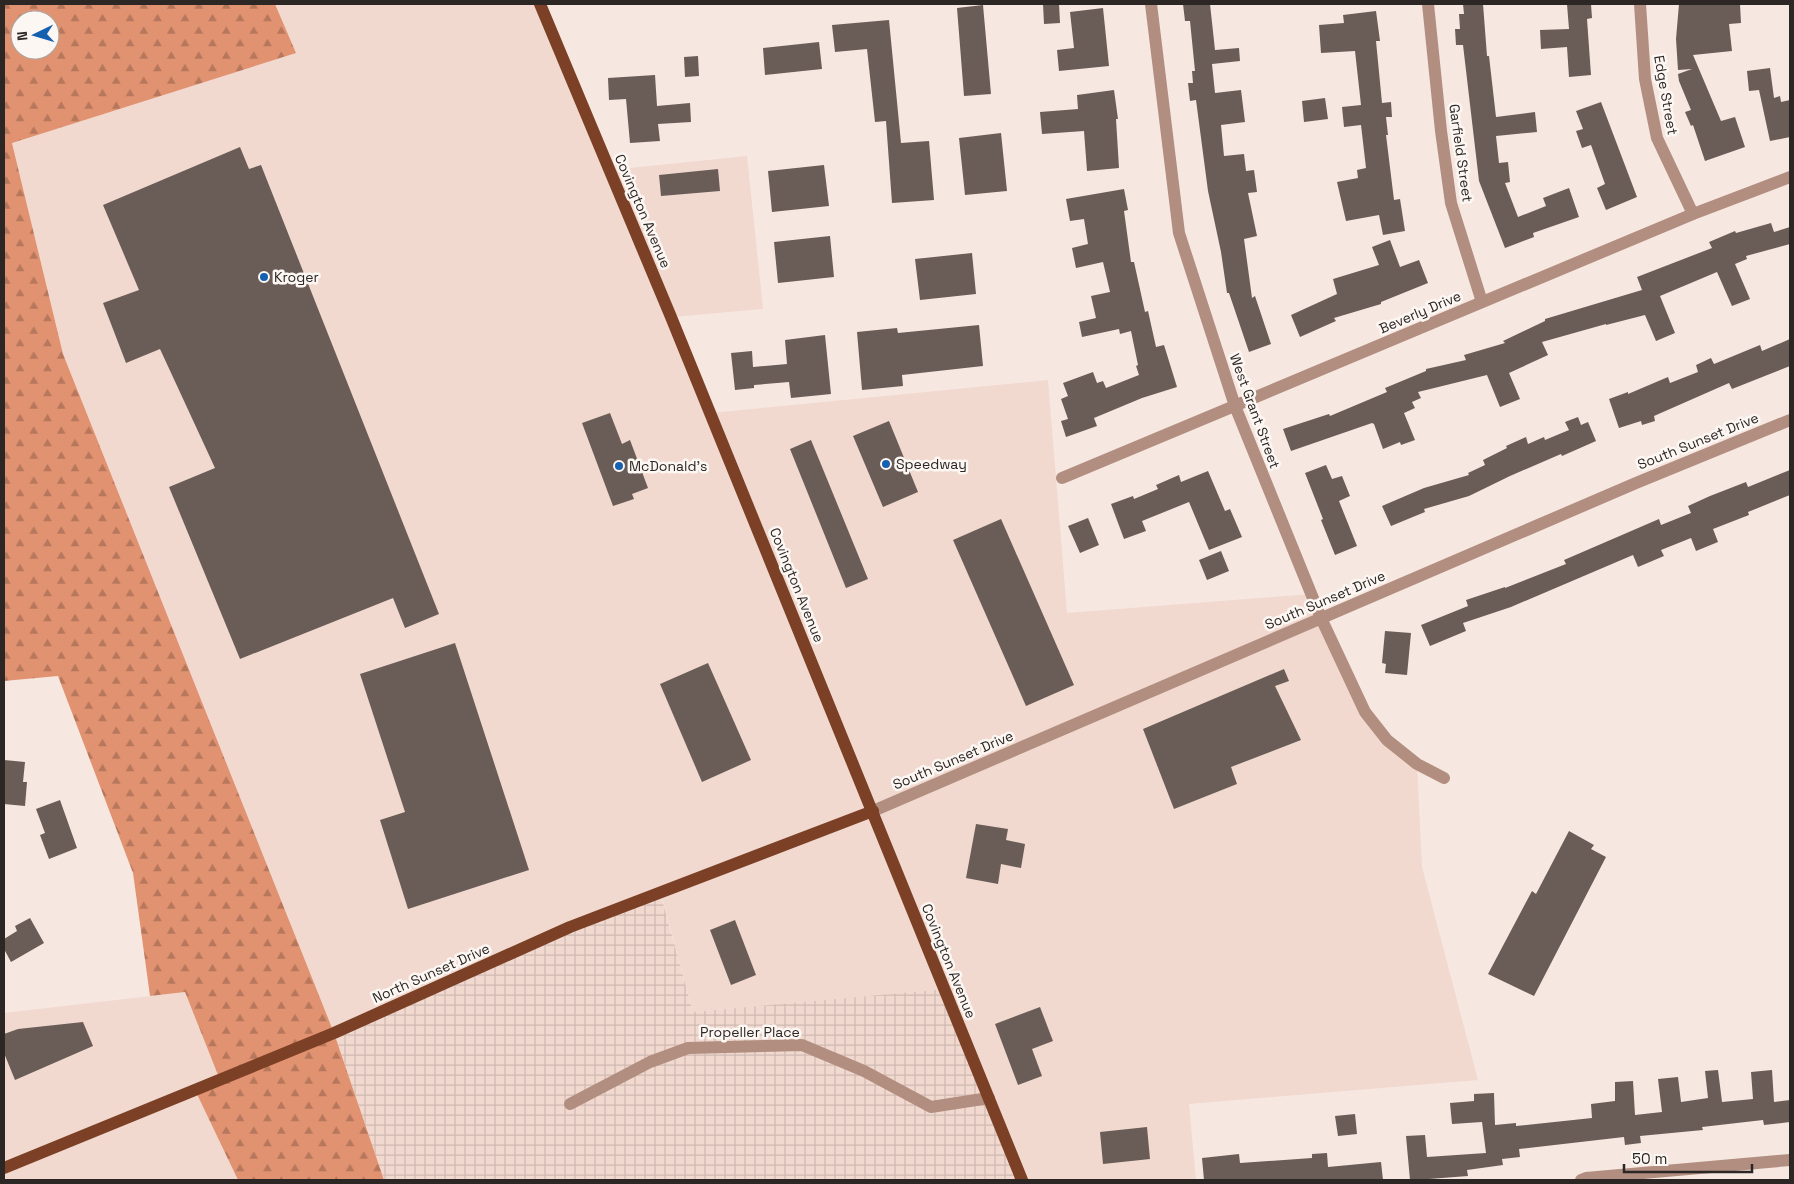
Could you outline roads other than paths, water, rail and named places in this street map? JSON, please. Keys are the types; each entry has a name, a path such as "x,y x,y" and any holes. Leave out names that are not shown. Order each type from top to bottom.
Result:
{"main road":[{"name":"Covington Avenue","path":"540,4 671,317 1022,1180"},
{"name":"North Sunset Drive","path":"4,1168 342,1029 570,927 873,811"}],"street":[{"name":"West Grant Street","path":"1152,4 1179,233 1235,406 1320,618 1365,712 1387,740 1417,764 1444,778"},
{"name":"Garfield Street","path":"1428,4 1441,131 1452,203 1482,302"},
{"name":"Edge Street","path":"1640,4 1645,78 1657,138 1692,214"},
{"name":"Beverly Drive","path":"1062,478 1692,214 1790,178"},
{"name":"South Sunset Drive","path":"873,811 1626,487 1790,420"},
{"name":"Propeller Place","path":"570,1104 650,1062 688,1048 802,1045 864,1071 931,1107 989,1098"},
{"path":"1581,1180 1586,1178 1790,1160"}],"place":[{"name":"Kroger","path":"264,277"},
{"name":"Speedway","path":"886,464"},
{"name":"McDonald's","path":"619,466"}]}
